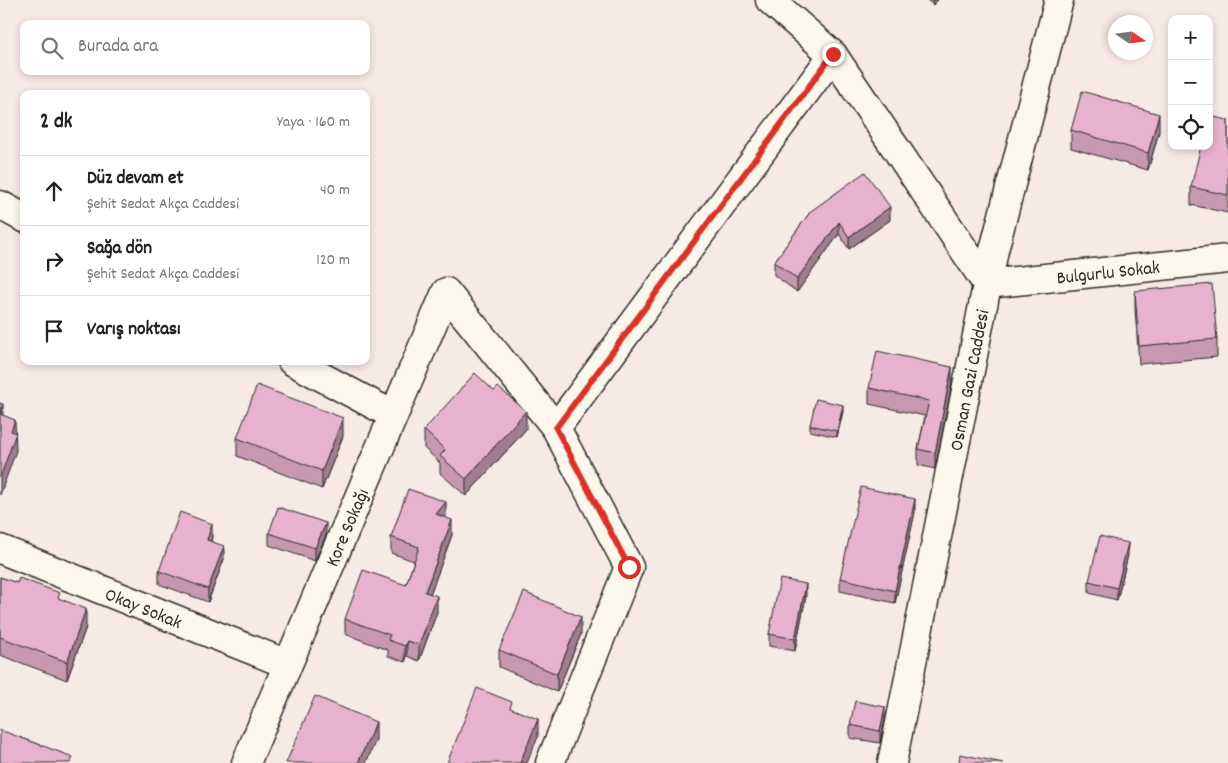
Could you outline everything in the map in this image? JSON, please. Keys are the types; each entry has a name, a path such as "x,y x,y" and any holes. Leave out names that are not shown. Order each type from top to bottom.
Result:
{"street":[{"path":"770,0 833,54 987,284"},
{"name":"Osman Gazi Caddesi","path":"892,763 994,250 1059,0"},
{"path":"550,763 629,567 556,428 833,54"},
{"path":"0,205 20,216"},
{"name":"Bulgurlu Sokak","path":"987,284 1228,259"},
{"name":"Kore Sokağı","path":"246,763 446,292 556,428"},
{"path":"299,365 393,415"},
{"name":"Okay Sokak","path":"0,549 287,664"}],"building":[{"path":"1082,91 1159,114 1148,153 1071,130"},
{"path":"1213,117 1228,120 1228,195 1191,187 1200,150 1213,150"},
{"path":"865,172 890,207 849,237 839,222 797,279 774,262 811,211"},
{"path":"1212,284 1217,339 1139,346 1135,291"},
{"path":"877,351 952,367 935,453 918,449 929,401 869,388"},
{"path":"475,373 494,391 498,387 526,411 466,479 440,456 445,450 424,430"},
{"path":"257,385 343,418 322,471 237,438"},
{"path":"816,399 843,405 837,431 810,425"},
{"path":"0,414 15,420 11,431 16,433 0,478"},
{"path":"861,487 915,499 895,591 840,578"},
{"path":"408,489 446,502 436,514 452,520 425,592 437,596 419,645 407,641 405,646 388,640 390,635 345,619 363,570 406,585 419,547 391,537"},
{"path":"278,507 326,523 315,548 269,533"},
{"path":"180,512 212,524 207,540 224,546 208,589 159,571"},
{"path":"1100,536 1128,543 1117,588 1089,581"},
{"path":"0,577 17,583 19,578 60,593 58,598 86,609 67,662 0,637"},
{"path":"780,579 806,584 795,639 769,634"},
{"path":"524,592 581,617 557,674 499,650"},
{"path":"477,688 512,702 510,708 538,719 520,763 447,763"},
{"path":"315,696 376,722 358,763 286,763"},
{"path":"855,701 885,707 880,731 850,725"},
{"path":"0,730 73,757 70,763 0,763"},
{"path":"960,754 1003,763 959,763"}],"route":[{"path":"629,567 556,428 833,54"}]}
